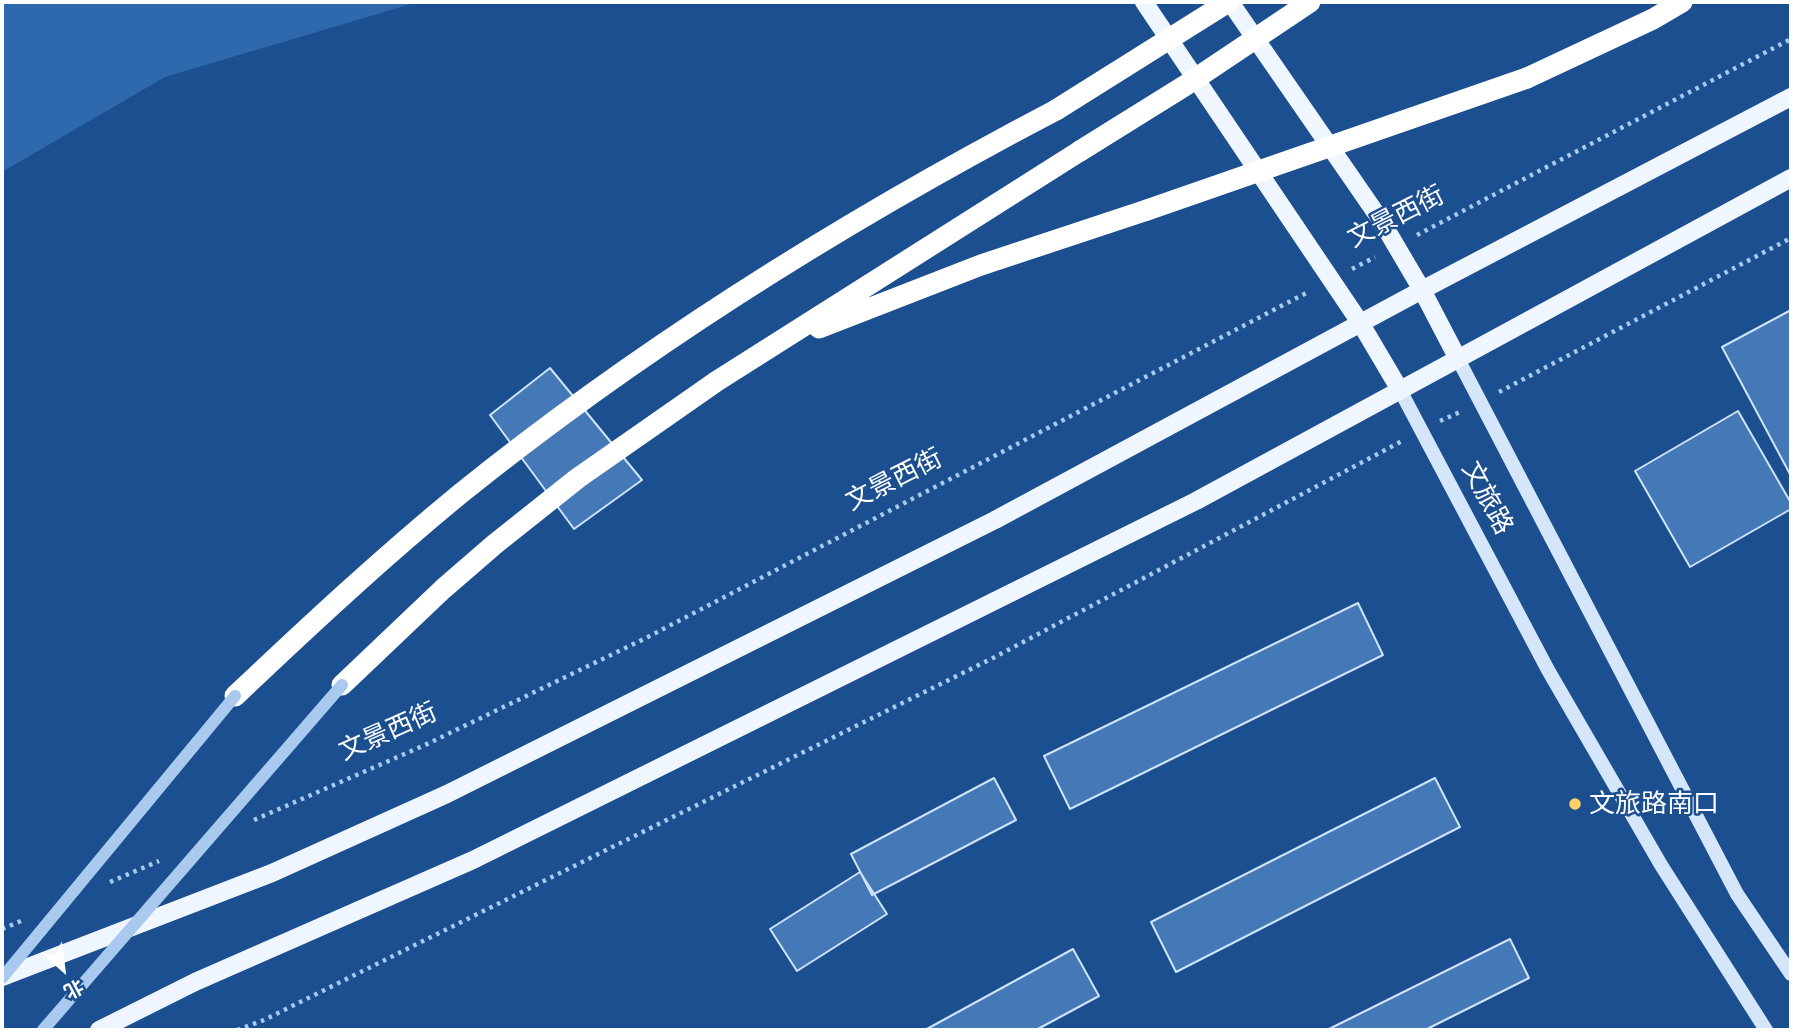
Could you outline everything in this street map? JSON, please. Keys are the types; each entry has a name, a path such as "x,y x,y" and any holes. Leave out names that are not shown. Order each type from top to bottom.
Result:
{"highway":[{"path":"236,696 309,626 422,526 621,372 790,259 966,157 1056,110 1229,2"},
{"path":"342,685 453,580 578,478 641,432 1186,85 1310,2"},
{"path":"772,347 981,265 1527,78 1653,19 1682,2"}],"main road":[{"name":"文旅路","path":"1144,2 1361,324 1422,430 1548,670 1661,866 1766,1030"},
{"name":"文旅路","path":"1229,2 1396,246 1422,290 1737,894 1791,974"},
{"path":"2,978 272,873 447,794 995,520 1422,290 1791,97"},
{"path":"99,1030 195,982 473,860 1196,501 1791,178"}],"street":[{"path":"43,1030 342,685"},
{"path":"2,978 236,696"}],"path":[{"name":"文景西街","path":"245,823 425,745 646,638 1791,39"},
{"path":"237,1030 264,1020 461,924 993,658 1791,238"},
{"path":"104,885 168,857"},
{"path":"2,929 27,918"}],"shaded area":[{"path":"2,2 418,2 165,77 2,172"}],"building":[{"path":"1791,310 1791,476 1722,347"},
{"path":"550,368 642,480 574,529 490,415"},
{"path":"1738,411 1791,503 1791,509 1690,567 1635,471"},
{"path":"1358,603 1383,655 1070,809 1044,756"},
{"path":"994,778 1016,820 872,895 851,854"},
{"path":"1435,778 1460,827 1176,972 1151,922"},
{"path":"860,872 887,914 797,971 770,929"},
{"path":"1510,939 1529,978 1425,1030 1327,1030"},
{"path":"1073,949 1099,996 1036,1030 925,1030"}],"place":[{"name":"文旅路南口","path":"1575,804"}]}
